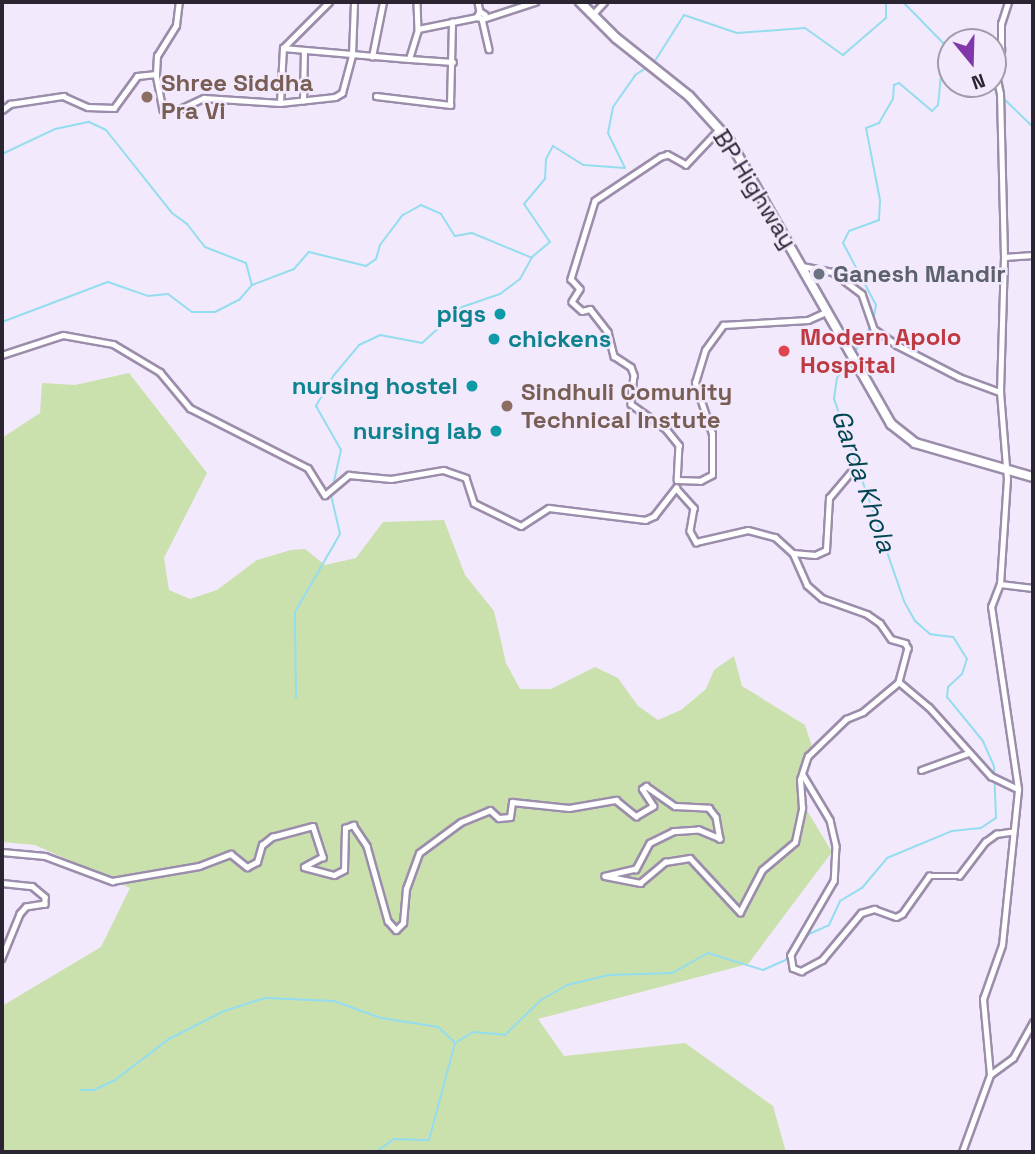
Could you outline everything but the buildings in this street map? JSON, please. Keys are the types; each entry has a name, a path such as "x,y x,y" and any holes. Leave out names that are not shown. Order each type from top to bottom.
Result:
{"highway":[{"name":"BP Highway","path":"580,2 632,51 673,82 719,129 802,266 825,312 891,424 915,443 1033,477"}],"street":[{"path":"179,2 176,25 157,56 156,74 163,109 180,109 204,97 280,103 342,93 352,55 354,2"},
{"path":"280,103 283,48 329,2"},
{"path":"372,57 383,2"},
{"path":"409,59 418,29 416,2"},
{"path":"478,2 489,49"},
{"path":"418,29 481,16 512,5 535,2"},
{"path":"593,15 604,2"},
{"path":"962,1152 990,1075 992,1057 983,999 1002,945 1011,832 1018,789 991,607 1000,584 1005,468 1000,392 1004,257 1000,94 993,61 1001,50 1001,24 1008,2"},
{"path":"376,96 450,105 452,22"},
{"path":"283,48 453,62"},
{"path":"303,101 304,51"},
{"path":"2,110 10,104 63,96 88,107 114,108 136,76 156,74"},
{"path":"2,355 63,335 113,344 160,372 190,408 232,426 248,440 308,468 325,495 349,475 391,479 443,470 466,478 474,503 521,526 549,508 645,520 654,516 676,488 679,445 666,429 631,404 635,375 631,367 614,356 608,332 590,309 582,311 572,302 580,289 571,279 596,201 668,155 685,165 719,129"},
{"path":"1004,257 1033,255"},
{"path":"802,266 833,272 862,294 874,330 897,345 959,377 1000,392"},
{"path":"982,278 1003,278"},
{"path":"677,480 700,481 712,475 712,434 695,383 705,350 723,325 808,320 825,312"},
{"path":"676,488 694,508 691,531 696,542 761,530 793,553 815,555 826,550 829,498 851,472"},
{"path":"2,852 45,856 112,881 199,866 231,854 247,867 257,862 262,845 272,837 313,826 323,857 304,867 334,875 344,870 345,828 354,825 367,846 388,921 396,930 403,923 406,889 419,853 461,822 489,810 499,818 510,817 512,802 569,808 616,800 636,816 653,806 642,789 646,786 675,806 709,808 716,817 720,839 699,830 673,832 650,844 636,869 606,872 605,876 640,883 666,862 690,858 740,912 762,870 795,842 803,765 816,746 899,682 907,646 891,639 880,623 867,614 822,598 807,585 793,553"},
{"path":"1000,584 1033,588"},
{"path":"899,682 929,707 991,776 1018,789"},
{"path":"921,770 968,753"},
{"path":"803,774 830,820 836,846 834,880 791,955 793,968 801,971 822,960 861,913 874,909 896,916 902,914 929,876 959,876 985,842 996,834 1011,832"},
{"path":"2,883 32,886 45,897 45,904 26,907 20,914 2,958"},
{"path":"990,1075 1013,1058 1033,1022"}],"green space":[{"path":"129,373 207,473 164,558 169,590 190,599 217,590 257,560 291,550 305,549 325,565 356,558 383,522 444,520 465,575 494,611 506,663 520,689 551,689 595,667 618,678 638,706 658,720 681,710 706,689 714,670 734,656 742,686 805,725 813,749 797,773 800,799 832,852 748,964 538,1019 564,1056 685,1043 773,1106 786,1152 2,1152 2,1006 101,947 130,888 35,845 2,842 2,438 40,413 42,383 75,385"}],"waterway":[{"path":"653,64 684,15 737,33 805,28 843,55 886,18 886,2"},
{"path":"903,2 937,37"},
{"path":"296,698 295,612 340,534 331,495 341,450 316,406 334,375 359,345 380,335 422,343 462,307 500,294 520,279 532,257 550,242 524,204 545,179 546,159 553,146 584,165 625,168 608,133 613,107 635,75 648,67"},
{"name":"Garda Khola","path":"873,321 876,305 843,243 849,231 879,220 880,200 866,128 879,123 893,99 894,85 899,83 932,111 938,105 939,98"},
{"path":"1003,98 1033,127"},
{"path":"2,154 55,129 89,122 106,130 172,213 187,224 205,247 246,263 252,285 294,269 309,252 366,266 376,259 380,245 403,215 421,205 441,214 455,236 472,233 530,257"},
{"path":"2,322 108,282 148,296 168,294 192,312 215,312 239,300 252,285"},
{"name":"Garda Khola","path":"854,353 871,326"},
{"name":"Garda Khola","path":"793,956 809,934 829,925 840,901 862,888 887,858 952,831 981,828 996,818 994,766 983,741 947,697 948,687 962,674 967,659 953,637 930,634 915,621 904,601 834,399 837,378 851,358"},
{"path":"376,1152 394,1139 429,1140 455,1043 473,1032 505,1035 541,1000 567,985 609,975 672,973 708,953 763,970 788,959"},
{"path":"81,1090 94,1090 115,1080 169,1039 224,1011 265,998 334,1001 381,1018 438,1027 454,1042"}],"place":[{"name":"Shree Siddha Pra Vi","path":"147,97"},
{"name":"Ganesh Mandir","path":"819,274"},
{"name":"pigs","path":"500,314"},
{"name":"chickens","path":"494,339"},
{"name":"Modern Apolo Hospital","path":"784,351"},
{"name":"nursing hostel","path":"472,386"},
{"name":"Sindhuli Comunity Technical Instute","path":"507,406"},
{"name":"nursing lab","path":"496,431"}]}
